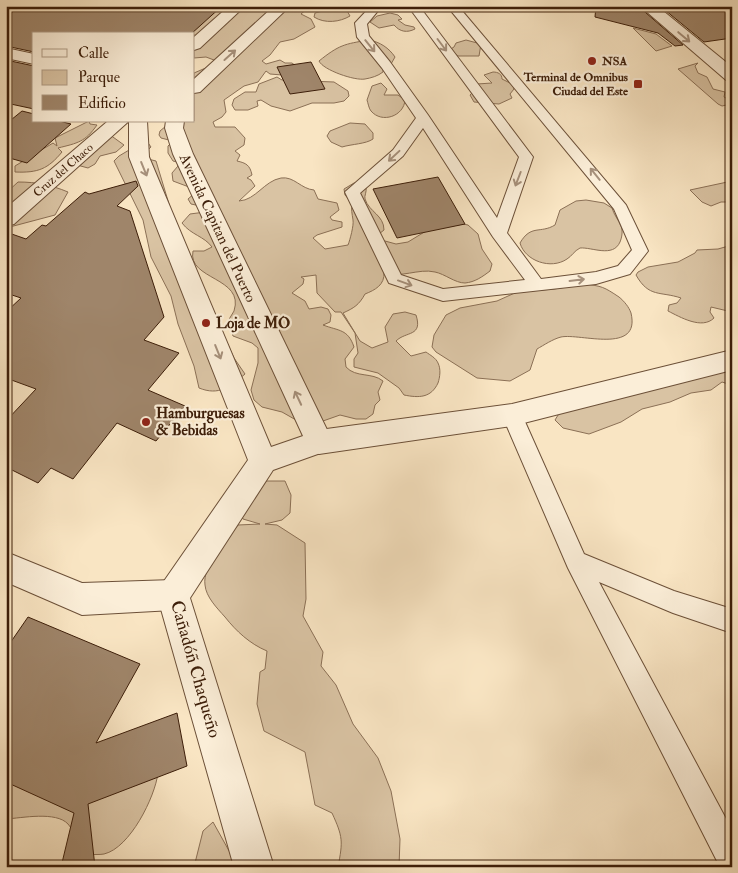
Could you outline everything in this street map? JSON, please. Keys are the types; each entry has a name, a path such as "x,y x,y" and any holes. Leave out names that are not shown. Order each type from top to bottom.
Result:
{"street":[{"path":"195,45 238,6"},
{"path":"195,87 283,6"},
{"path":"647,6 732,76"},
{"path":"6,54 32,59"},
{"name":"Cruz del Chaco","path":"6,219 119,122"},
{"path":"138,122 140,157 262,462 319,442 512,415 732,360"},
{"name":"Avenida Capitan del Puerto","path":"175,122 174,128 183,154 319,442"},
{"name":"Cañadóñ Chaqueño","path":"254,867 173,595 262,462"},
{"path":"6,567 82,598 173,595"}],"lane":[{"path":"377,6 361,23 363,37 386,65 499,233 537,285"},
{"path":"413,6 526,157 499,233"},
{"path":"423,118 398,153 352,192 395,279 443,295 537,285 596,278 624,270 640,251 621,208 595,174 452,6"},
{"path":"512,415 576,561 732,860"},
{"path":"576,561 673,602 732,622"}],"green space":[{"path":"227,6 321,6 308,8 301,14 311,19 315,27 294,39 280,42 270,55 262,61 266,64 280,60 296,66 282,75 270,74 266,71 258,82 244,86 224,100 226,112 222,117 213,122 215,127 235,127 245,138 244,145 235,151 240,155 237,161 249,167 252,175 247,178 255,186 239,201 245,200 281,178 290,179 314,190 318,199 337,203 339,210 330,217 332,220 342,222 342,227 313,238 325,249 348,245 353,225 352,203 345,195 344,189 354,183 363,183 366,187 365,198 367,203 382,221 384,230 369,242 372,246 385,241 396,244 408,242 426,231 463,224 468,225 478,234 482,249 492,264 490,271 481,277 472,282 465,283 429,271 403,274 384,272 383,280 379,286 365,294 356,306 343,313 360,341 372,348 388,342 385,327 393,314 405,312 416,315 418,322 415,330 396,341 411,356 426,352 437,361 440,376 432,392 424,396 404,395 399,388 378,373 354,367 354,359 358,353 355,333 341,312 335,312 317,293 316,275 301,277 304,279 303,284 292,293 305,301 309,309 321,307 328,309 331,315 330,322 323,325 346,334 354,347 345,359 346,367 354,373 379,378 383,381 378,392 380,400 375,405 373,414 366,419 356,419 340,415 323,421 304,422 282,412 262,407 254,400 251,390 258,363 258,348 252,343 233,336 228,321 234,311 235,300 231,291 198,268 193,261 193,251 204,251 212,247 182,223 190,214 205,212 205,207 191,204 188,199 195,193 189,187 173,181 172,173 178,166 177,162 173,161 168,153 168,146 172,142 161,138 159,135 160,131 166,126 166,122 195,122 195,73 208,67 214,60 206,57 195,58 195,32 186,32 207,13"},
{"path":"338,7 346,9 350,16 342,20 332,21 323,21 314,17 315,13"},
{"path":"390,13 398,15 402,19 398,20 415,29 404,31 394,25 379,28 370,22 377,16"},
{"path":"633,28 656,34 672,46 656,51"},
{"path":"369,40 384,46 395,57 391,64 377,76 367,79 347,77 326,68 319,61 342,46"},
{"path":"466,40 481,44 479,56 458,56 449,50 456,43"},
{"path":"698,63 695,66 698,73 707,77 713,89 725,92 724,97 731,104 722,106 718,104 678,69"},
{"path":"497,72 502,79 512,84 514,89 510,94 512,98 499,104 474,102 470,95 472,93 470,88 477,84 492,83 484,75"},
{"path":"277,77 282,80 334,82 348,91 349,96 344,101 312,103 290,111 271,106 261,100 257,101 258,106 248,110 235,110 232,105 234,99 245,92 256,92 259,84"},
{"path":"381,83 387,89 384,95 398,95 405,100 404,106 397,114 381,117 371,111 367,100 372,86"},
{"path":"87,122 97,125 85,138 76,143 58,148 62,152 42,169 30,172 15,172 15,166 53,143 57,146 55,138"},
{"path":"350,123 365,124 373,133 373,139 342,147 331,142 327,136 330,131"},
{"path":"106,132 124,145 116,152 100,156 95,164 88,168 77,165"},
{"path":"146,140 151,147 140,157 156,161 172,214 197,278 234,358 245,374 234,383 218,391 199,388 194,366 178,324 171,296 151,257 143,220 114,161"},
{"path":"732,181 732,202 721,202 711,206 702,202 690,190"},
{"path":"18,182 44,184 68,192 55,215 6,228 6,193"},
{"path":"586,200 604,203 612,208 622,230 621,240 617,247 607,251 580,248 567,259 554,264 539,262 527,255 520,243 528,233 550,228 555,225 560,210 576,201"},
{"path":"732,245 732,312 711,307 710,312 714,318 703,323 691,321 668,311 669,305 677,303 681,298 650,291 636,275 648,267 678,262 697,250 718,249"},
{"path":"584,284 606,289 624,302 631,313 632,326 627,334 618,338 607,339 561,337 555,339 537,349 530,370 510,381 477,378 436,352 432,347 434,335 446,315 460,308 497,301 517,292"},
{"path":"732,358 732,382 728,384 722,382 711,390 691,393 670,402 642,409 621,422 589,434 563,428 555,420 568,399"},
{"path":"260,481 285,481 291,495 290,513 282,520 265,524 277,525 305,543 306,599 303,616 323,652 321,666 336,685 353,724 378,758 391,791 400,839 399,867 338,867 341,851 340,834 332,813 315,805 305,752 264,731 257,704 260,672 265,669 267,651 244,637 207,594 205,578 207,570 222,545 238,525 260,524 243,519 237,506"},
{"path":"6,759 158,773 152,795 132,832 114,850 104,854 88,855 71,828 63,820 47,816 6,819"},
{"path":"213,822 238,867 194,867 203,831"}],"building":[{"path":"6,6 222,6 193,32 32,32 32,52 6,46"},
{"path":"596,6 638,6 683,45 675,46 658,33 595,17"},
{"path":"660,6 732,6 732,38 704,42"},
{"path":"6,60 32,66 32,109 6,103"},
{"path":"311,62 325,89 290,94 277,67"},
{"path":"22,111 32,114 32,122 63,122 71,124 27,163 6,157 6,124"},
{"path":"438,177 465,224 397,238 373,189"},
{"path":"136,181 138,186 117,206 130,211 164,317 144,340 179,353 148,390 185,406 156,441 117,423 73,479 51,468 38,483 6,467 6,421 36,389 6,378 6,312 21,298 6,293 6,232 26,239 42,225 46,226 85,192 89,194"},
{"path":"28,617 140,664 96,743 177,713 187,766 88,804 95,867 61,867 74,813 6,782 6,649"}],"place":[{"name":"NSA","path":"592,61"},
{"name":"Terminal de Omnibus Ciudad del Este","path":"638,84"},
{"name":"Loja de MO","path":"206,323"},
{"name":"Hamburguesas & Bebidas","path":"146,422"}]}
